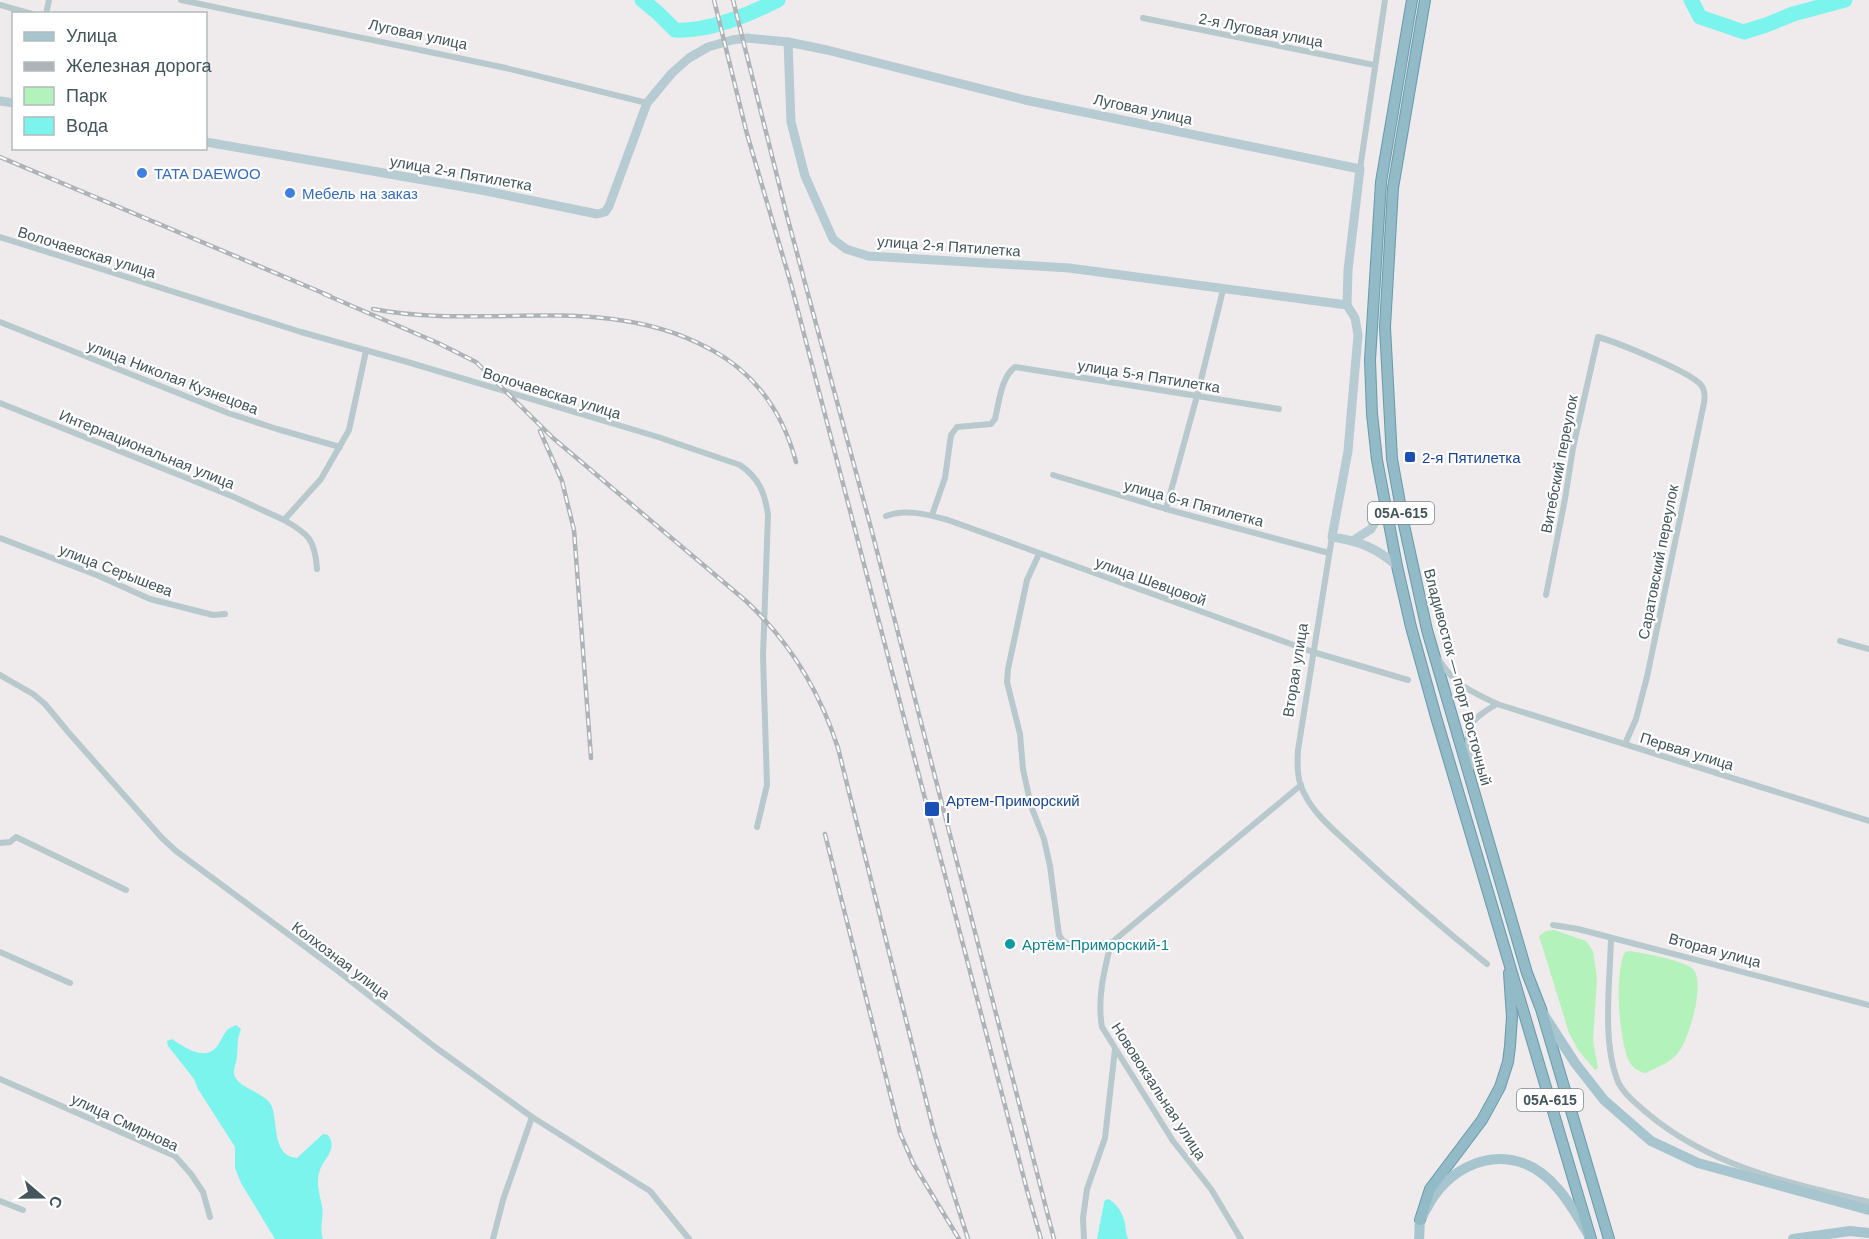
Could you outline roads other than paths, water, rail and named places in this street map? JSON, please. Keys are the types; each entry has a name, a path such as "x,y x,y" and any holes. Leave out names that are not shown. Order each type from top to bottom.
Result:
{"highway":[{"name":"Владивосток — порт Восточный","path":"1412,0 1381,182 1373,301 1370,360 1372,414 1384,504 1397,566 1436,717 1591,1239"},
{"name":"Владивосток — порт Восточный","path":"1425,0 1393,188 1385,327 1392,459 1406,537 1427,630 1527,973 1609,1239"},
{"path":"1420,1220 1430,1190 1482,1120 1500,1087 1508,1062 1511,1034 1509,961"}],"main road":[{"name":"улица 2-я Пятилетка","path":"207,142 481,190 597,214 605,212 609,206 647,103 672,72 689,58 708,47 732,40 747,38 788,42 791,122 805,176 833,239 846,249 878,256 1069,268 1347,305"},
{"name":"Луговая улица","path":"788,42 1025,100 1360,169"},
{"path":"1347,305 1348,270 1360,169"},
{"name":"Вторая улица","path":"1332,537 1348,451 1358,335 1355,318 1347,305"},
{"path":"1354,540 1371,529 1384,504"},
{"path":"1332,537 1354,540 1376,549 1397,566"},
{"path":"1540,1010 1575,1063 1604,1100 1651,1142 1698,1163 1869,1210"},
{"path":"1419,1239 1420,1220 1436,1192 1458,1172 1477,1161 1497,1159 1522,1163 1540,1173 1566,1197 1591,1239"},
{"path":"1793,1239 1850,1231 1869,1233"}],"street":[{"name":"Луговая улица","path":"181,0 483,63 647,103"},
{"path":"1360,169 1385,0"},
{"path":"0,5 25,12"},
{"name":"2-я Луговая улица","path":"1143,18 1374,65"},
{"name":"Волочаевская улица","path":"0,237 366,351 657,437 740,465 760,484 766,498 768,515 763,656 766,785 757,827"},
{"path":"1166,508 1223,290"},
{"name":"улица Николая Кузнецова","path":"0,322 228,413 340,447"},
{"name":"Саратовский переулок","path":"1598,338 1617,343 1685,374 1700,383 1704,392 1704,403 1647,677 1636,719 1625,744"},
{"name":"Витебский переулок","path":"1546,595 1573,448 1598,338"},
{"path":"284,519 321,479 349,430 366,351"},
{"name":"улица 5-я Пятилетка","path":"932,515 945,478 951,435 957,427 991,424 995,419 1005,378 1015,367 1279,409"},
{"name":"Интернациональная улица","path":"0,403 284,519 308,535 315,549 317,569"},
{"name":"улица 6-я Пятилетка","path":"1053,475 1329,553"},
{"name":"улица Шевцовой","path":"886,516 896,512 932,515 1313,652 1408,680"},
{"name":"Вторая улица","path":"1332,537 1298,750 1297,771 1301,785 1311,804 1349,844 1388,881 1487,964"},
{"name":"улица Серышева","path":"0,538 99,576 150,599 213,615 225,614"},
{"path":"1038,554 1027,580 1007,682 1020,734 1023,769 1031,806 1044,839 1059,935 1063,941 1069,944 1111,943 1301,785"},
{"path":"1840,641 1869,649"},
{"name":"Первая улица","path":"1436,656 1451,678 1463,687 1497,704 1869,821"},
{"name":"Колхозная улица","path":"0,675 33,694 45,704 162,838 177,851 334,968 435,1047 532,1117 650,1191 690,1239"},
{"path":"1473,788 1469,727 1477,716 1497,704"},
{"path":"0,843 10,842 16,837 126,890"},
{"name":"Вторая улица","path":"1553,925 1578,928 1869,1005"},
{"path":"1611,938 1609,1053 1617,1081 1637,1104 1660,1124 1703,1152 1801,1186 1869,1202"},
{"name":"Нововокзальная улица","path":"1111,943 1104,969 1099,1011 1102,1027 1173,1141 1211,1189 1241,1239"},
{"path":"0,952 70,983"},
{"path":"1084,1239 1083,1218 1087,1189 1105,1138 1115,1048"},
{"name":"улица Смирнова","path":"0,1079 175,1156 203,1192 210,1217"},
{"path":"493,1239 507,1189 532,1117"},
{"path":"0,1201 23,1210"}],"water":[{"path":"236,1025 241,1029 234,1074 240,1083 269,1102 274,1114 277,1138 283,1151 297,1158 323,1134 328,1135 331,1140 331,1150 318,1177 323,1239 275,1239 241,1183 235,1168 235,1147 194,1079 168,1046 167,1041 172,1039 195,1052 207,1053 213,1050 227,1031"},
{"path":"1109,1199 1122,1213 1128,1239 1097,1239 1104,1203"}],"waterway":[{"path":"642,0 675,30 715,25 741,17 778,0"},
{"path":"1691,0 1700,17 1744,32 1793,14 1845,0"}],"railway":[{"path":"714,0 747,134 791,284 1041,1239"},
{"path":"733,0 787,216 871,528 1054,1239"},
{"path":"0,157 330,296"},
{"path":"324,294 438,343 476,362 553,438 746,601 789,650 812,687 838,748 934,1132 968,1239"},
{"path":"373,309 416,315 587,317 629,321 670,332 710,349 741,370 754,382 775,411 796,462"},
{"path":"540,431 562,481 574,530 591,758"},
{"path":"825,834 900,1133 913,1163 959,1239"}],"place":[{"name":"TATA DAEWOO","path":"142,173"},
{"name":"Мебель на заказ","path":"290,193"},
{"name":"2-я Пятилетка","path":"1410,457"},
{"name":"Артем-Приморский I","path":"932,809"},
{"name":"Артём-Приморский-1","path":"1010,944"}]}
